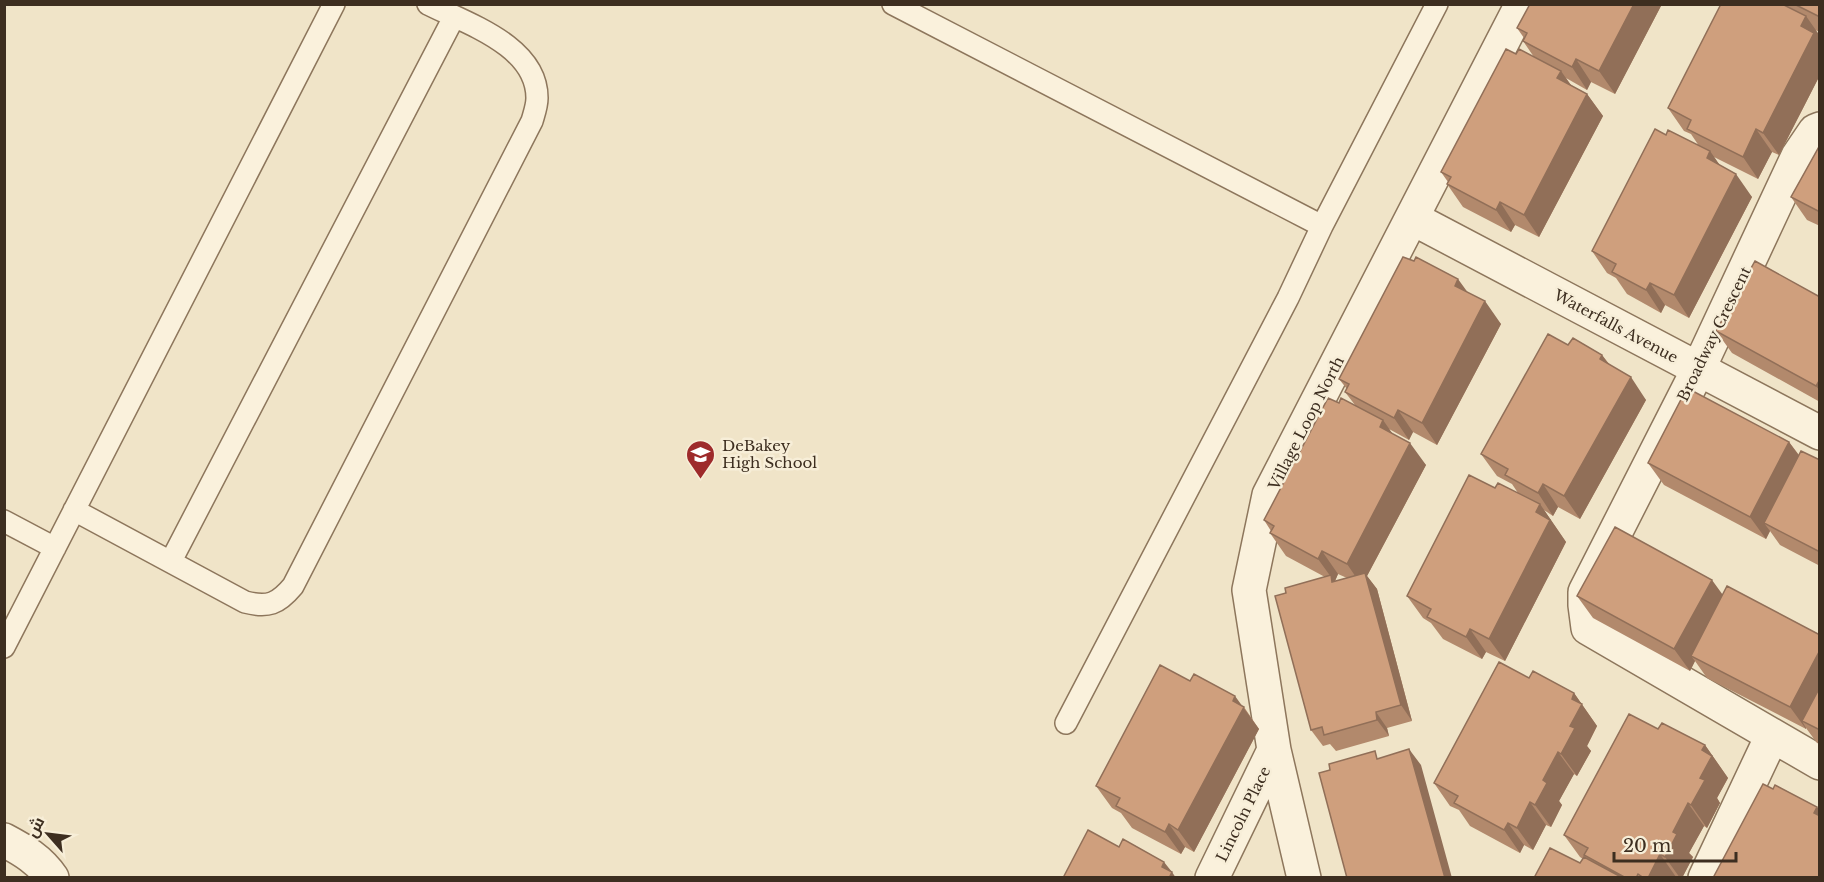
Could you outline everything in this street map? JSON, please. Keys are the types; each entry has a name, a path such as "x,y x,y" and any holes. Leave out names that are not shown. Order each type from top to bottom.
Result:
{"street":[{"name":"Village Loop North","path":"1304,878 1274,750 1249,590 1269,495 1522,4"},
{"name":"Broadway Crescent","path":"1820,129 1815,131 1798,156 1698,370 1585,592 1584,605 1588,628 1820,763"},
{"name":"Waterfalls Avenue","path":"1412,218 1820,433"},
{"path":"1705,878 1772,736"},
{"name":"Lincoln Place","path":"1212,878 1274,750"},
{"path":"4,840 22,849 44,866 52,878"}],"lane":[{"path":"4,647 334,4"},
{"path":"74,510 245,602 259,606 272,604 284,597 293,586 532,121 537,99 534,77 522,58 505,43 428,4"},
{"path":"893,4 1322,226"},
{"path":"1066,723 1288,298 1322,226 1437,4"},
{"path":"171,561 454,17"},
{"path":"4,521 55,548"}],"building":[{"path":"1530,4 1634,4 1599,71 1576,59 1572,67 1523,41 1527,33 1517,28"},
{"path":"1721,4 1782,4 1806,16 1801,26 1814,33 1763,133 1756,129 1743,157 1687,129 1691,120 1668,108"},
{"path":"1794,4 1820,4 1820,17"},
{"path":"1506,49 1516,54 1519,49 1561,71 1557,78 1587,94 1524,215 1500,202 1496,210 1447,184 1451,177 1441,172"},
{"path":"1655,129 1666,135 1668,130 1710,151 1707,158 1736,174 1674,295 1650,283 1646,290 1612,272 1616,264 1592,251"},
{"path":"1820,145 1820,212 1791,197"},
{"path":"1403,257 1414,261 1416,257 1458,279 1455,286 1485,301 1422,423 1398,410 1394,418 1345,392 1349,384 1339,379"},
{"path":"1755,261 1820,297 1820,379 1816,386 1716,331"},
{"path":"1548,334 1568,345 1573,338 1602,355 1600,359 1631,377 1564,496 1543,484 1538,493 1505,475 1508,469 1481,454"},
{"path":"1687,388 1789,442 1750,517 1648,463"},
{"path":"1328,398 1339,403 1341,398 1383,420 1380,427 1410,443 1347,564 1322,551 1318,559 1270,533 1274,526 1264,520"},
{"path":"1801,451 1820,460 1820,552 1764,523"},
{"path":"1469,475 1495,488 1498,483 1540,504 1536,512 1550,520 1489,639 1470,629 1466,637 1427,617 1431,609 1407,596"},
{"path":"1615,527 1712,580 1674,649 1577,596"},
{"path":"1365,573 1401,705 1376,712 1377,720 1324,735 1322,727 1311,730 1275,596 1286,593 1285,588 1331,575 1332,582"},
{"path":"1727,586 1820,635 1820,650 1790,707 1691,656"},
{"path":"1499,662 1529,678 1533,671 1574,693 1572,699 1582,704 1570,726 1575,728 1561,754 1558,752 1543,780 1547,783 1535,805 1530,802 1517,828 1508,823 1504,830 1454,803 1458,796 1434,783"},
{"path":"1160,665 1190,681 1194,674 1235,696 1233,701 1244,707 1178,830 1169,824 1165,832 1116,806 1120,798 1096,786"},
{"path":"1820,687 1820,730 1802,721"},
{"path":"1629,714 1658,729 1662,723 1705,745 1702,750 1712,756 1700,778 1705,780 1691,805 1688,803 1673,832 1677,834 1665,857 1660,854 1648,878 1638,874 1636,878 1626,878 1584,855 1588,848 1564,835"},
{"path":"1409,749 1445,878 1347,878 1319,773 1330,770 1329,764 1375,751 1377,759"},
{"path":"1763,784 1773,789 1775,785 1817,807 1814,813 1820,816 1819,878 1713,878"},
{"path":"1088,830 1119,847 1123,839 1164,862 1162,867 1172,872 1169,878 1063,878"},
{"path":"1550,848 1580,863 1584,857 1623,878 1534,878"}],"place":[{"name":"DeBakey High School","path":"701,480"}]}
